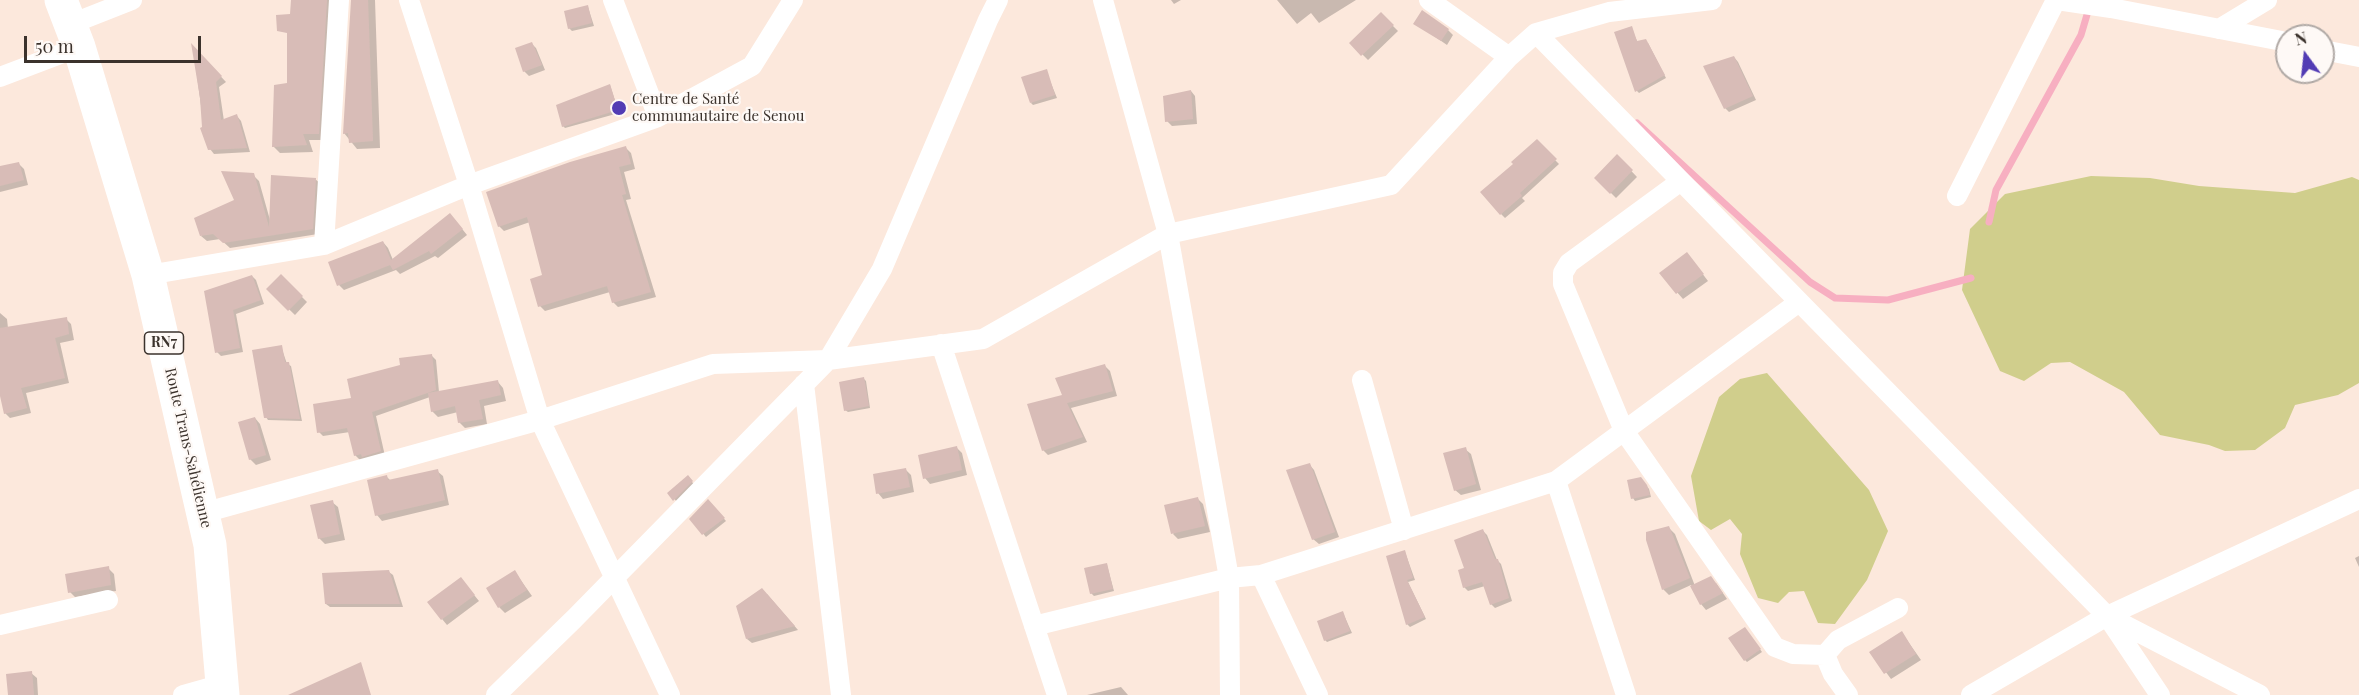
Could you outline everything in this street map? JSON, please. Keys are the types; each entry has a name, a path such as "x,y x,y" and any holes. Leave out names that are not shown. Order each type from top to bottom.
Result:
{"highway":[{"name":"Route Trans-Sahélienne","path":"70,24 148,274 210,545 222,689"}],"street":[{"path":"0,77 70,24 132,0"},
{"path":"324,245 339,0"},
{"path":"409,0 469,185 540,420 670,695"},
{"path":"614,0 658,117"},
{"path":"148,274 324,245 469,185 658,117 752,66 793,0"},
{"path":"496,695 828,360 882,269 998,0"},
{"path":"1103,0 1168,234 1229,578 1230,695"},
{"path":"1429,0 1509,57"},
{"path":"202,513 540,420 713,364 828,360 982,339 1168,234 1391,185 1509,57 1536,33 1609,12 1660,3 1712,0"},
{"path":"1957,196 2056,0 2112,4 2275,40"},
{"path":"2219,29 2267,0"},
{"path":"1536,33 2107,616 2160,695"},
{"path":"2335,52 2359,57"},
{"path":"1681,182 1569,263 1563,273 1563,284 1624,431 1775,647 1793,654 1825,655"},
{"path":"1034,626 1229,578 1261,575 1556,481 1799,302"},
{"path":"941,344 1057,695"},
{"path":"1362,380 1404,530"},
{"path":"804,384 841,695"},
{"path":"1556,481 1626,695"},
{"path":"1971,695 2107,616 2358,503"},
{"path":"1261,575 1318,695"},
{"path":"0,625 108,600"},
{"path":"1825,655 1838,640 1898,608"},
{"path":"2107,616 2260,695"},
{"path":"1825,655 1833,674 1848,695"},
{"path":"183,695 222,689"}],"shaded area":[{"path":"2091,176 2150,178 2199,186 2295,193 2352,177 2359,180 2359,383 2338,395 2295,405 2285,428 2255,450 2225,451 2209,445 2160,435 2124,392 2070,362 2051,363 2024,381 2000,371 1962,290 1970,229 2005,194"},
{"path":"1767,373 1869,490 1888,531 1867,580 1835,624 1818,623 1804,591 1789,592 1778,603 1758,598 1740,554 1742,534 1730,519 1711,530 1699,521 1691,476 1719,397 1740,379"}],"building":[{"path":"291,0 327,0 319,134 303,134 307,145 272,147 274,85 287,83 287,33 277,31 276,15 290,14"},
{"path":"351,0 368,0 373,141 349,143 348,133 343,134"},
{"path":"588,5 592,23 568,29 564,11"},
{"path":"1422,10 1449,29 1441,41 1413,24"},
{"path":"1381,12 1394,25 1361,56 1349,43"},
{"path":"1632,26 1637,41 1646,39 1665,75 1635,92 1614,32"},
{"path":"532,42 542,65 523,72 515,48"},
{"path":"191,43 222,76 216,82 221,120 237,114 247,148 208,150 200,128 202,127 200,98"},
{"path":"1734,56 1753,96 1724,109 1703,66"},
{"path":"1047,69 1055,95 1030,103 1021,77"},
{"path":"610,84 618,110 562,127 556,105"},
{"path":"1191,90 1193,119 1165,122 1163,96"},
{"path":"1537,139 1557,159 1520,193 1522,196 1500,215 1480,192 1513,164 1511,162"},
{"path":"626,146 631,164 619,167 626,194 622,195 651,292 612,303 607,286 538,307 530,279 542,275 527,217 498,227 486,192 570,162"},
{"path":"1617,154 1633,170 1610,194 1594,178"},
{"path":"19,162 24,180 0,186 0,166"},
{"path":"221,171 254,173 269,227 271,175 316,178 313,229 223,243 213,234 200,236 194,218 234,200"},
{"path":"450,213 463,229 431,254 429,251 393,270 390,265 337,286 328,262 383,241 391,260"},
{"path":"1687,252 1704,274 1676,294 1659,273"},
{"path":"281,274 303,296 288,311 266,289"},
{"path":"252,275 261,300 233,310 240,348 215,353 204,291"},
{"path":"67,317 69,334 55,338 65,378 21,388 27,408 4,414 0,396 0,328"},
{"path":"282,345 285,362 289,362 300,419 264,418 252,350"},
{"path":"432,354 436,390 372,412 381,451 362,457 361,454 354,456 347,428 317,433 313,404 351,398 347,379 400,365 399,358"},
{"path":"1105,364 1113,391 1067,403 1083,437 1042,451 1027,404 1062,395 1055,378"},
{"path":"864,377 869,406 844,411 839,382"},
{"path":"498,380 501,395 479,400 483,419 458,423 455,406 431,412 428,393"},
{"path":"255,417 266,455 249,460 238,422"},
{"path":"957,446 962,470 923,479 918,455"},
{"path":"1466,447 1476,484 1454,491 1443,453"},
{"path":"1310,463 1335,532 1312,540 1286,470"},
{"path":"906,468 910,487 876,494 873,474"},
{"path":"438,469 445,500 375,516 367,480 387,475 388,480"},
{"path":"688,475 693,481 673,501 667,493"},
{"path":"1641,477 1650,495 1631,499 1627,480"},
{"path":"1198,497 1205,526 1171,534 1164,505"},
{"path":"708,499 725,518 702,535 689,519"},
{"path":"333,500 340,534 318,539 310,505"},
{"path":"1669,526 1690,578 1662,590 1646,540 1646,532"},
{"path":"1483,529 1495,559 1498,559 1509,598 1490,605 1482,582 1463,588 1458,570 1464,568 1454,540"},
{"path":"1405,550 1413,578 1407,580 1425,617 1406,625 1386,556"},
{"path":"1107,563 1113,589 1090,594 1084,568"},
{"path":"109,566 111,585 68,593 65,574"},
{"path":"389,570 400,604 325,604 322,573"},
{"path":"515,570 527,590 498,608 486,588"},
{"path":"1711,576 1723,593 1700,605 1690,586"},
{"path":"461,577 475,595 441,620 427,602"},
{"path":"762,588 795,626 746,639 736,606"},
{"path":"1343,611 1350,631 1324,641 1317,621"},
{"path":"1745,627 1761,649 1744,661 1728,638"},
{"path":"1902,631 1916,654 1884,674 1869,652"},
{"path":"361,662 371,695 288,695"},
{"path":"32,671 34,695 8,695 6,674"}],"waterway":[{"path":"1989,222 1996,190 2081,35 2089,8"},
{"path":"1637,123 1810,282 1835,298 1888,300 1971,278"}],"place":[{"name":"Centre de Santé communautaire de Senou","path":"619,108"}]}
